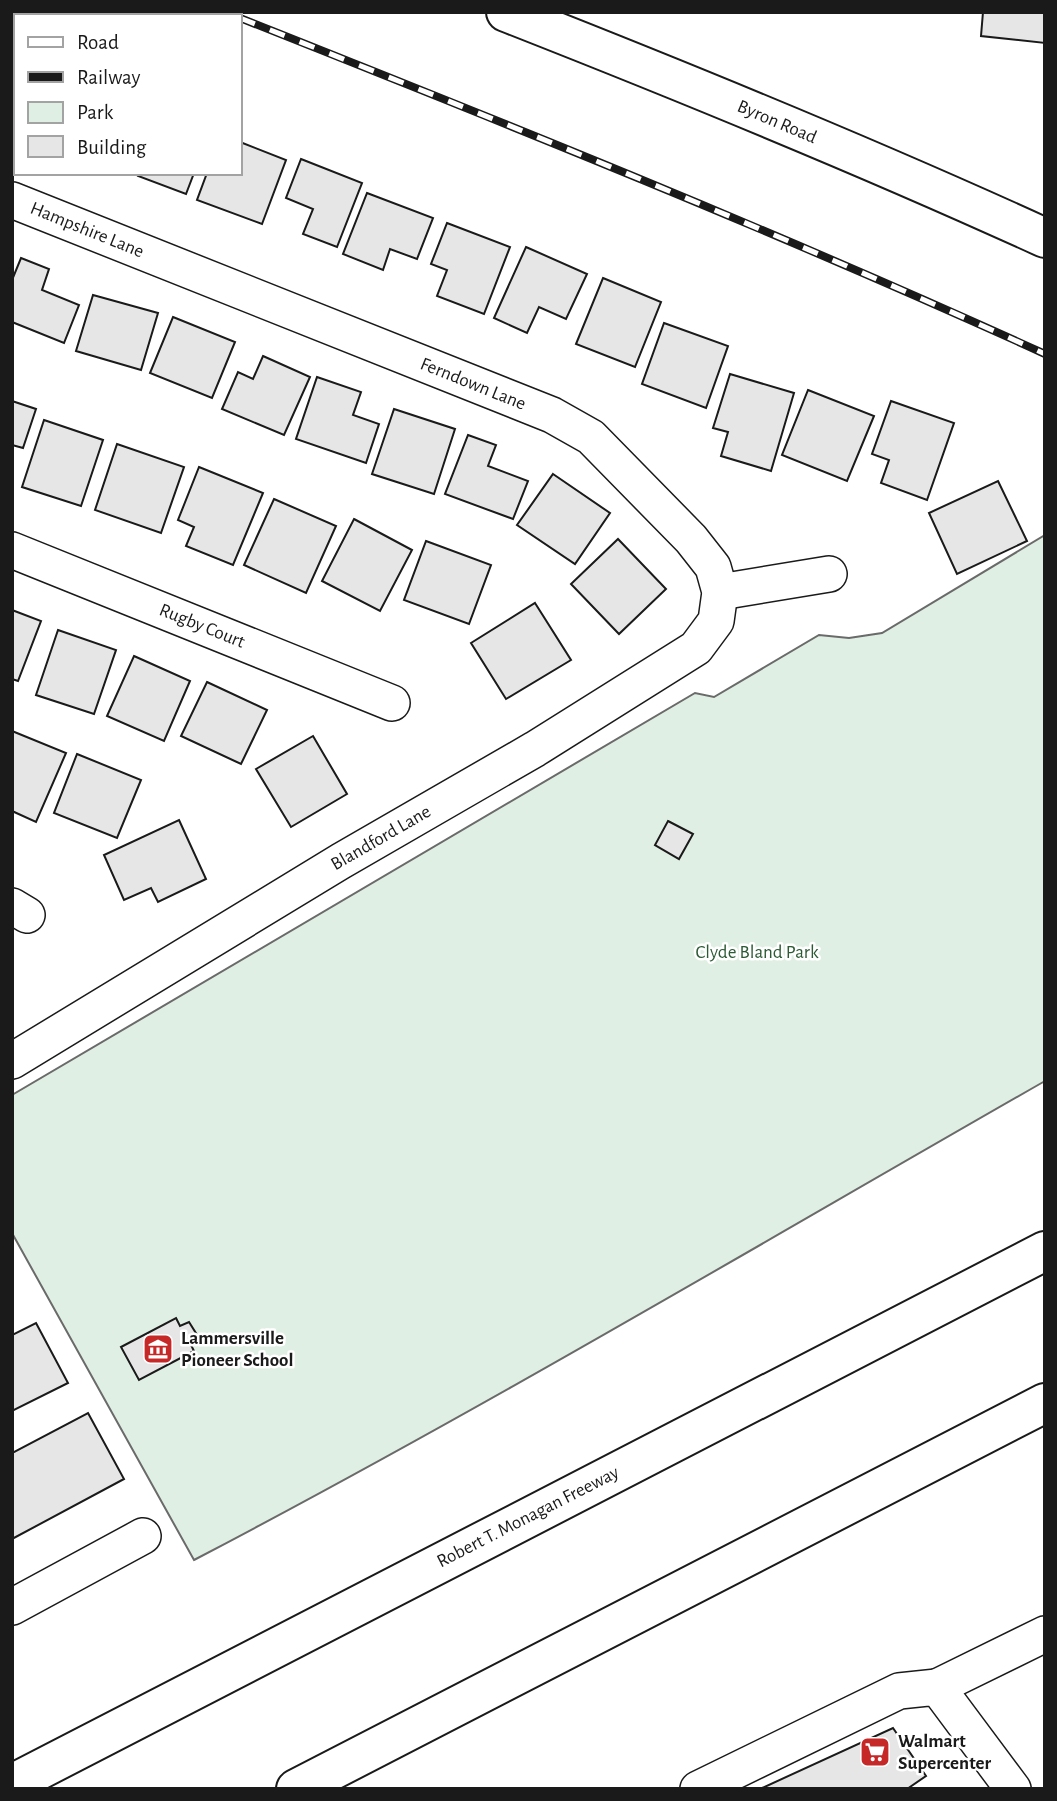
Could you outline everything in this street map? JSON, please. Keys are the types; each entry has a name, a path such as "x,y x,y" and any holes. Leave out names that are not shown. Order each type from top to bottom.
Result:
{"main road":[{"name":"Byron Road","path":"506,12 669,76 1045,238"},
{"name":"Robert T. Monagan Freeway","path":"12,1784 1045,1251"},
{"path":"296,1789 1045,1403"}],"street":[{"name":"Hampshire Lane","path":"12,200 162,260"},
{"name":"Ferndown Lane","path":"162,260 552,415 591,437 691,539 713,568 720,593"},
{"name":"Rugby Court","path":"12,550 392,703"},
{"path":"720,593 829,574"},
{"name":"Blandford Lane","path":"12,1061 341,861 535,749 696,648 716,621 720,593"},
{"path":"12,1607 143,1535"},
{"path":"698,1789 900,1691 937,1687 1045,1633"},
{"path":"937,1687 1013,1789"}],"green space":[{"name":"Clyde Bland Park","path":"1045,535 1045,1081 516,1385 194,1560 12,1233 12,1095 695,693 714,697 819,635 849,638 882,633"}],"building":[{"path":"983,12 1045,12 1045,43 981,36"},
{"path":"12,47 14,120 12,119"},
{"path":"242,143 286,160 262,224 197,200 206,175 242,175"},
{"path":"301,159 362,183 337,247 303,234 313,209 286,198"},
{"path":"138,175 193,175 186,194"},
{"path":"367,193 433,218 417,259 390,249 383,270 343,254"},
{"path":"447,223 510,247 484,314 437,296 447,270 431,264"},
{"path":"526,247 587,274 566,319 539,307 527,333 494,318"},
{"path":"21,258 49,269 42,290 79,305 64,343 12,322 12,280"},
{"path":"603,278 661,302 635,367 576,344"},
{"path":"93,295 158,313 141,370 76,351"},
{"path":"173,317 235,342 212,398 150,373"},
{"path":"664,323 728,346 706,408 642,384"},
{"path":"263,356 310,377 284,435 222,409 238,372 253,379"},
{"path":"730,374 794,393 771,471 721,456 728,432 713,428"},
{"path":"317,377 361,392 353,415 379,424 366,463 296,439"},
{"path":"808,390 874,416 847,481 782,455"},
{"path":"12,401 36,409 23,448 12,445"},
{"path":"891,401 954,423 927,500 881,483 889,460 872,454"},
{"path":"394,409 455,429 434,494 372,474"},
{"path":"44,420 103,440 81,506 22,487"},
{"path":"468,435 496,445 488,466 528,481 513,519 445,494"},
{"path":"117,444 184,467 161,533 95,510"},
{"path":"199,467 263,493 233,565 186,546 194,527 178,520"},
{"path":"553,474 610,513 575,564 517,525"},
{"path":"998,481 1027,541 957,574 929,513"},
{"path":"274,499 336,526 306,593 244,565"},
{"path":"354,519 412,550 380,611 322,581"},
{"path":"618,539 666,589 619,634 571,584"},
{"path":"426,541 491,565 469,624 404,600"},
{"path":"535,603 571,660 506,699 471,643"},
{"path":"12,610 41,621 18,681 12,679"},
{"path":"58,630 116,650 94,714 36,695"},
{"path":"134,656 190,681 164,741 107,716"},
{"path":"207,682 267,710 241,764 181,736"},
{"path":"12,731 66,753 36,822 12,811"},
{"path":"313,736 347,794 291,827 256,769"},
{"path":"77,754 141,780 117,838 54,813"},
{"path":"179,820 206,879 158,902 151,888 124,900 104,855"},
{"path":"668,821 693,834 679,859 655,845"},
{"name":"Lammersville Pioneer School","path":"176,1318 180,1326 189,1322 199,1338 190,1343 194,1351 139,1380 121,1347"},
{"path":"36,1323 68,1383 12,1411 12,1335"},
{"path":"88,1413 124,1479 12,1539 12,1453"},
{"name":"Walmart Supercenter","path":"893,1728 926,1776 907,1789 760,1789"}],"railway":[{"path":"242,19 745,223 1045,354"}],"place":[{"name":"Lammersville Pioneer School","path":"158,1349"},
{"name":"Walmart Supercenter","path":"875,1752"}]}
